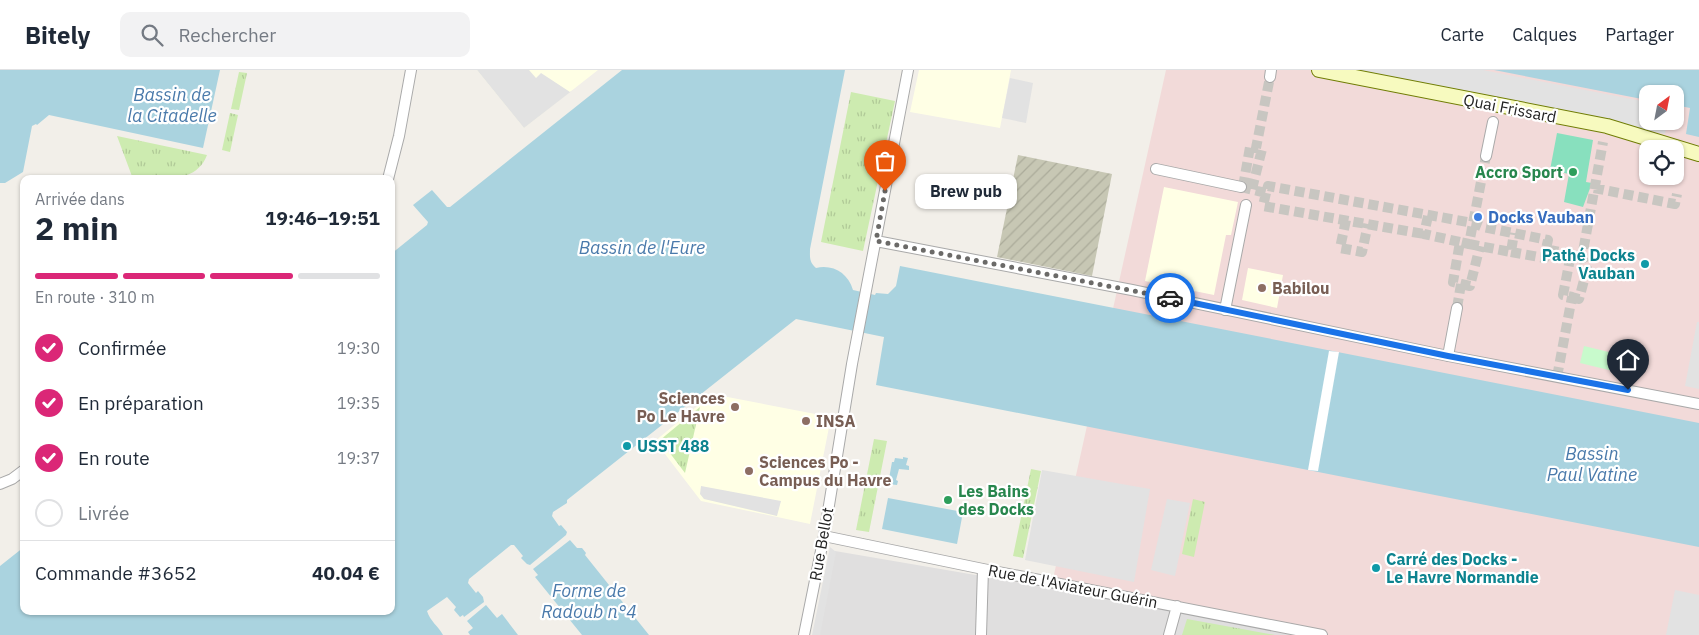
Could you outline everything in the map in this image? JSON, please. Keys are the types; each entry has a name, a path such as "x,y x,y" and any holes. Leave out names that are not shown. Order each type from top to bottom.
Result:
{"street":[{"path":"389,175 399,136 411,70"},
{"name":"Rue Bellot","path":"804,635 824,536 852,364 908,70"},
{"name":"Quai Frissard","path":"1318,70 1607,126 1699,154"},
{"path":"1486,156 1493,122"},
{"path":"1156,169 1241,187"},
{"path":"1226,310 1246,205"},
{"path":"876,241 1448,356 1699,404"},
{"path":"1448,356 1457,308"},
{"path":"0,484 20,473"},
{"name":"Rue de l'Aviateur Guérin","path":"824,536 1322,635"},
{"path":"982,635 983,569"},
{"path":"1169,635 1177,606"}],"shaded area":[{"path":"477,70 598,70 524,128"},
{"path":"477,70 529,70 536,78 541,73 570,92 573,90 524,128"},
{"path":"919,70 1011,70 1000,128 910,112"},
{"path":"1166,70 1654,70 1699,77 1699,635 1298,635 1051,588"},
{"path":"1343,70 1483,70 1639,100 1639,129"},
{"path":"1010,78 1033,83 1026,123 1002,118"},
{"path":"1645,130 1666,130 1665,134"},
{"path":"1018,155 1112,174 1092,276 997,257"},
{"path":"1164,187 1238,202 1231,235 1226,235 1214,295 1145,281"},
{"name":"Babilou","path":"1248,268 1283,275 1277,308 1242,300"},
{"path":"1697,322 1699,322 1699,389 1685,386"},
{"name":"Sciences Po - Campus du Havre","path":"712,394 831,417 810,524 701,501 655,441"},
{"path":"1042,470 1150,489 1134,582 1025,560"},
{"path":"701,486 781,501 777,516 704,499 700,494"},
{"path":"1167,499 1190,503 1175,576 1151,570"},
{"path":"830,547 836,552 820,635 812,635"},
{"path":"835,551 1051,588 1298,635 818,635"},
{"path":"1675,590 1699,595 1699,635 1666,635"}],"green space":[{"path":"239,72 247,73 239,110 231,109"},
{"path":"851,92 895,101 863,251 821,242"},
{"path":"230,113 238,115 230,152 222,150"},
{"name":"Accro Sport","path":"1557,133 1593,140 1586,182 1592,183 1583,207 1564,202 1569,174 1550,170"},
{"path":"117,136 207,155 202,165 187,175 132,175"},
{"path":"943,175 961,179 959,190 952,189 948,205 932,202 935,192 939,192"},
{"path":"1584,346 1621,355 1617,372 1580,363"},
{"path":"700,407 685,473 660,440"},
{"path":"874,439 887,441 869,532 856,530"},
{"path":"1031,469 1041,471 1023,558 1013,556"},
{"path":"1193,499 1205,502 1194,557 1182,554"},
{"path":"1187,619 1275,635 1182,635"}],"water":[{"name":"Bassin de la Citadelle","path":"0,70 220,70 203,148 49,115 37,125 32,126 23,172 5,183 0,183"},
{"name":"Bassin de l'Eure","path":"622,70 845,70 810,254 811,261 816,268 828,267 839,271 848,279 853,290 875,295 876,293 888,294 896,286 900,266 1699,423 1699,547 876,385 884,337 796,319 567,500 567,503 553,512 552,516 559,526 561,525 567,532 566,535 530,565 521,558 523,556 514,545 511,545 469,579 468,583 476,593 478,591 483,597 484,602 464,617 463,615 460,617 454,610 456,607 447,597 427,611 443,635 0,635 0,566 20,550 20,615 395,615 395,251 427,225 428,222 413,205 432,190 447,207 450,207"},
{"path":"1494,70 1699,70 1699,137 1686,134 1690,108 1684,107 1684,85 1639,85 1639,98"},
{"path":"903,457 908,458 906,465 909,466 909,470 899,469 896,480 898,481 897,485 888,484 892,462 894,462 895,458 903,459"},
{"path":"888,498 963,512 957,544 882,529"},
{"name":"Forme de Radoub n°4","path":"570,540 577,548 582,548 586,553 585,555 649,635 582,635 535,577 538,575 533,569"},
{"path":"486,605 497,618 502,614 518,635 470,635 468,632 473,628 467,621"}],"pier":[{"path":"1329,351 1339,352 1318,471 1308,470"}],"tunnel":[{"path":"1252,189 1262,149 1256,148 1270,77"},
{"path":"1572,297 1579,299 1587,269 1582,257 1603,142"},
{"path":"1243,187 1250,147 1256,148"},
{"path":"1457,308 1461,284 1453,282 1460,242 1469,244 1486,156"},
{"path":"1241,187 1266,193 1268,186 1473,223 1483,227 1548,240 1546,249 1582,257"},
{"path":"1594,188 1675,204 1677,194"},
{"path":"1266,193 1263,206 1424,234"},
{"path":"1428,216 1424,234 1460,242"},
{"path":"1346,220 1340,248 1362,252 1368,224"},
{"path":"1469,244 1511,252 1514,233"},
{"path":"1461,284 1470,286 1480,246"},
{"path":"1511,252 1545,258 1546,249"},
{"path":"1557,377 1572,297 1563,295 1571,254"}],"way so far":[{"path":"885,191 876,241 1170,298"}],"place":[{"name":"Accro Sport","path":"1573,172"},
{"name":"Brew pub","path":"885,191"},
{"name":"Docks Vauban","path":"1478,217"},
{"name":"Pathé Docks Vauban","path":"1645,264"},
{"name":"Babilou","path":"1262,288"},
{"name":"Sciences Po Le Havre","path":"735,407"},
{"name":"INSA","path":"806,421"},
{"name":"USST 488","path":"627,446"},
{"name":"Sciences Po - Campus du Havre","path":"749,471"},
{"name":"Les Bains des Docks","path":"948,500"},
{"name":"Carré des Docks - Le Havre Normandie","path":"1376,568"}],"route":[{"path":"1170,298 1448,356 1628,390"}],"water label":[{"name":"Bassin Paul Vatine","path":"1592,464"}]}
